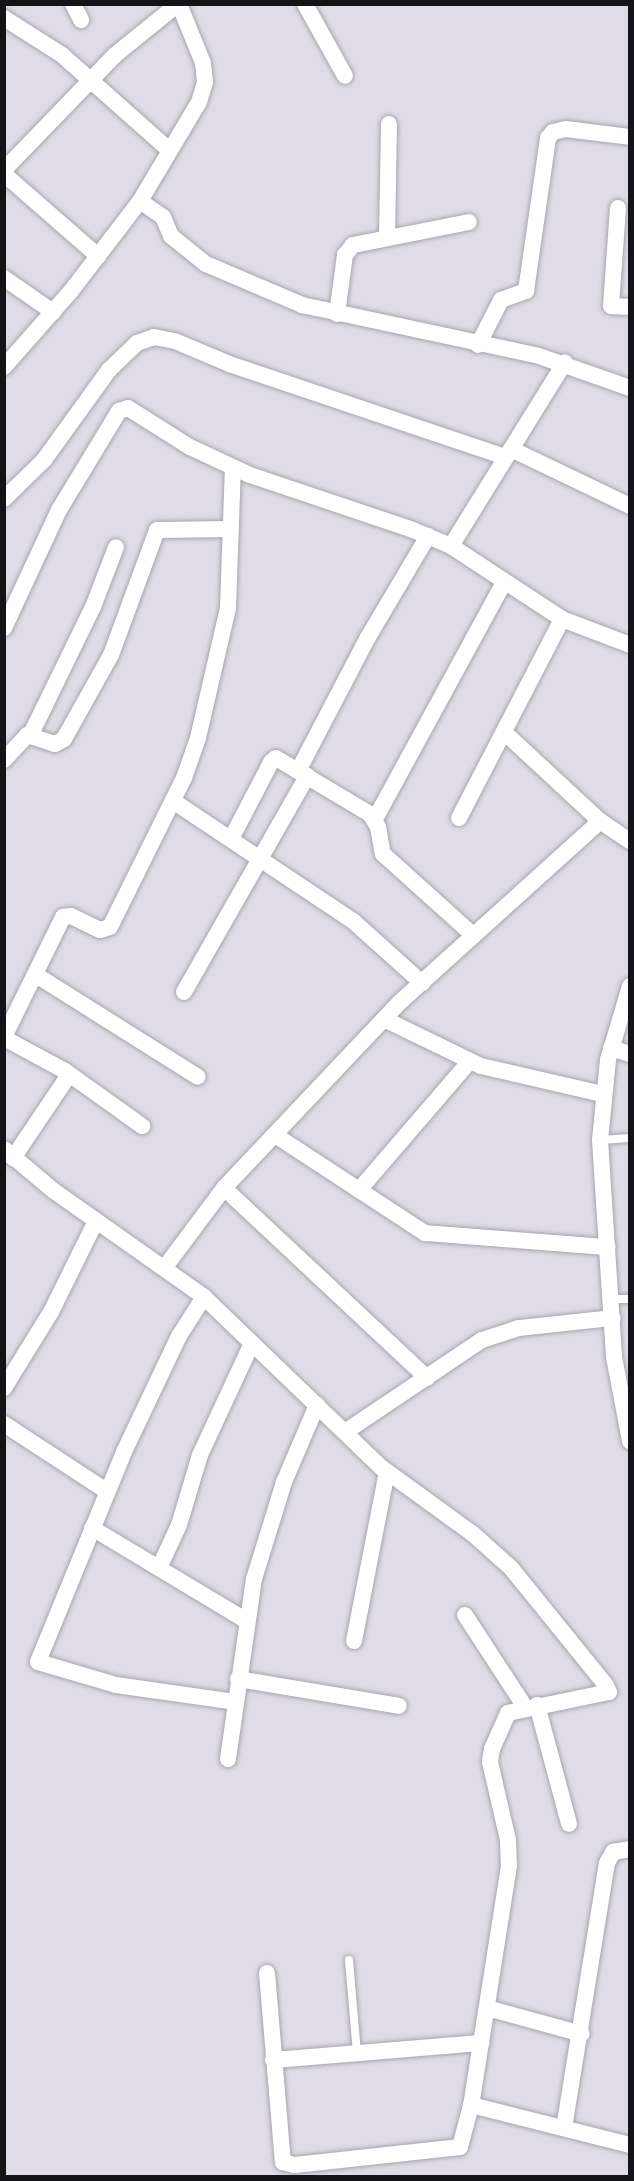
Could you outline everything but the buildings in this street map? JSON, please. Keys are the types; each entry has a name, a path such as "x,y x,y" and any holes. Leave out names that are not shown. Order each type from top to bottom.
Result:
{"street":[{"path":"4,367 53,312 98,256 140,201 199,102 205,82 203,63 178,4 137,34 91,78 4,172 98,256"},
{"path":"304,4 345,76"},
{"path":"4,18 91,78 170,151"},
{"path":"387,238 389,124"},
{"path":"477,345 501,300 526,291 548,138 553,132 566,129 630,137"},
{"path":"140,201 163,217 171,236 207,264 292,302 477,345 565,362 630,388"},
{"path":"618,208 610,306 630,307"},
{"path":"337,314 348,250 358,243 469,222"},
{"path":"4,278 53,312"},
{"path":"4,499 44,460 110,370 137,343 154,338 175,341 232,365 509,453 629,502"},
{"path":"452,546 565,362"},
{"path":"4,628 59,510 118,411 132,410 190,447 232,468 452,546 562,619 630,645"},
{"path":"142,1126 69,1075 4,1037 63,917 71,916 100,930 110,927 173,801 198,738 228,608 232,468"},
{"path":"32,734 56,744 64,739 111,656 157,530 231,529"},
{"path":"184,992 262,859 367,639 428,536"},
{"path":"4,760 32,734 93,607 116,547"},
{"path":"474,936 383,854 375,819 504,582"},
{"path":"459,818 562,619"},
{"path":"504,732 600,822 630,841"},
{"path":"231,839 270,762 276,758 375,819"},
{"path":"173,801 353,921 422,983"},
{"path":"165,1267 224,1188 384,1019 600,822"},
{"path":"36,975 198,1077"},
{"path":"630,986 611,1048 602,1094 600,1140 610,1299 620,1403 630,1441"},
{"path":"384,1019 469,1062 602,1094"},
{"path":"611,1048 630,1054"},
{"path":"359,1190 469,1062"},
{"path":"69,1075 9,1153 96,1221 165,1267 204,1297 387,1472 473,1534 511,1568 600,1676 609,1692 531,1706 503,1718 491,1756 510,1852 471,2105 460,2147 288,2164 280,2156 267,1973"},
{"path":"275,1135 425,1233 438,1237 607,1246"},
{"path":"224,1188 427,1378"},
{"path":"4,1389 51,1312 96,1221"},
{"path":"204,1297 179,1336 108,1492 38,1662 116,1685 235,1702"},
{"path":"345,1432 482,1340 501,1333 612,1318"},
{"path":"159,1568 179,1525 200,1455 252,1343"},
{"path":"228,1759 245,1620 268,1530 317,1405"},
{"path":"4,1424 108,1492"},
{"path":"354,1641 387,1472"},
{"path":"92,1528 245,1620"},
{"path":"465,1615 531,1706 569,1824"},
{"path":"238,1679 399,1706"},
{"path":"564,2128 582,2034 607,1863 613,1852 630,1849"},
{"path":"487,2008 582,2034"},
{"path":"273,2060 481,2043"},
{"path":"471,2105 630,2145"}],"lane":[{"path":"600,1140 630,1138"},
{"path":"610,1299 630,1299"},
{"path":"349,1960 357,2053"}]}
